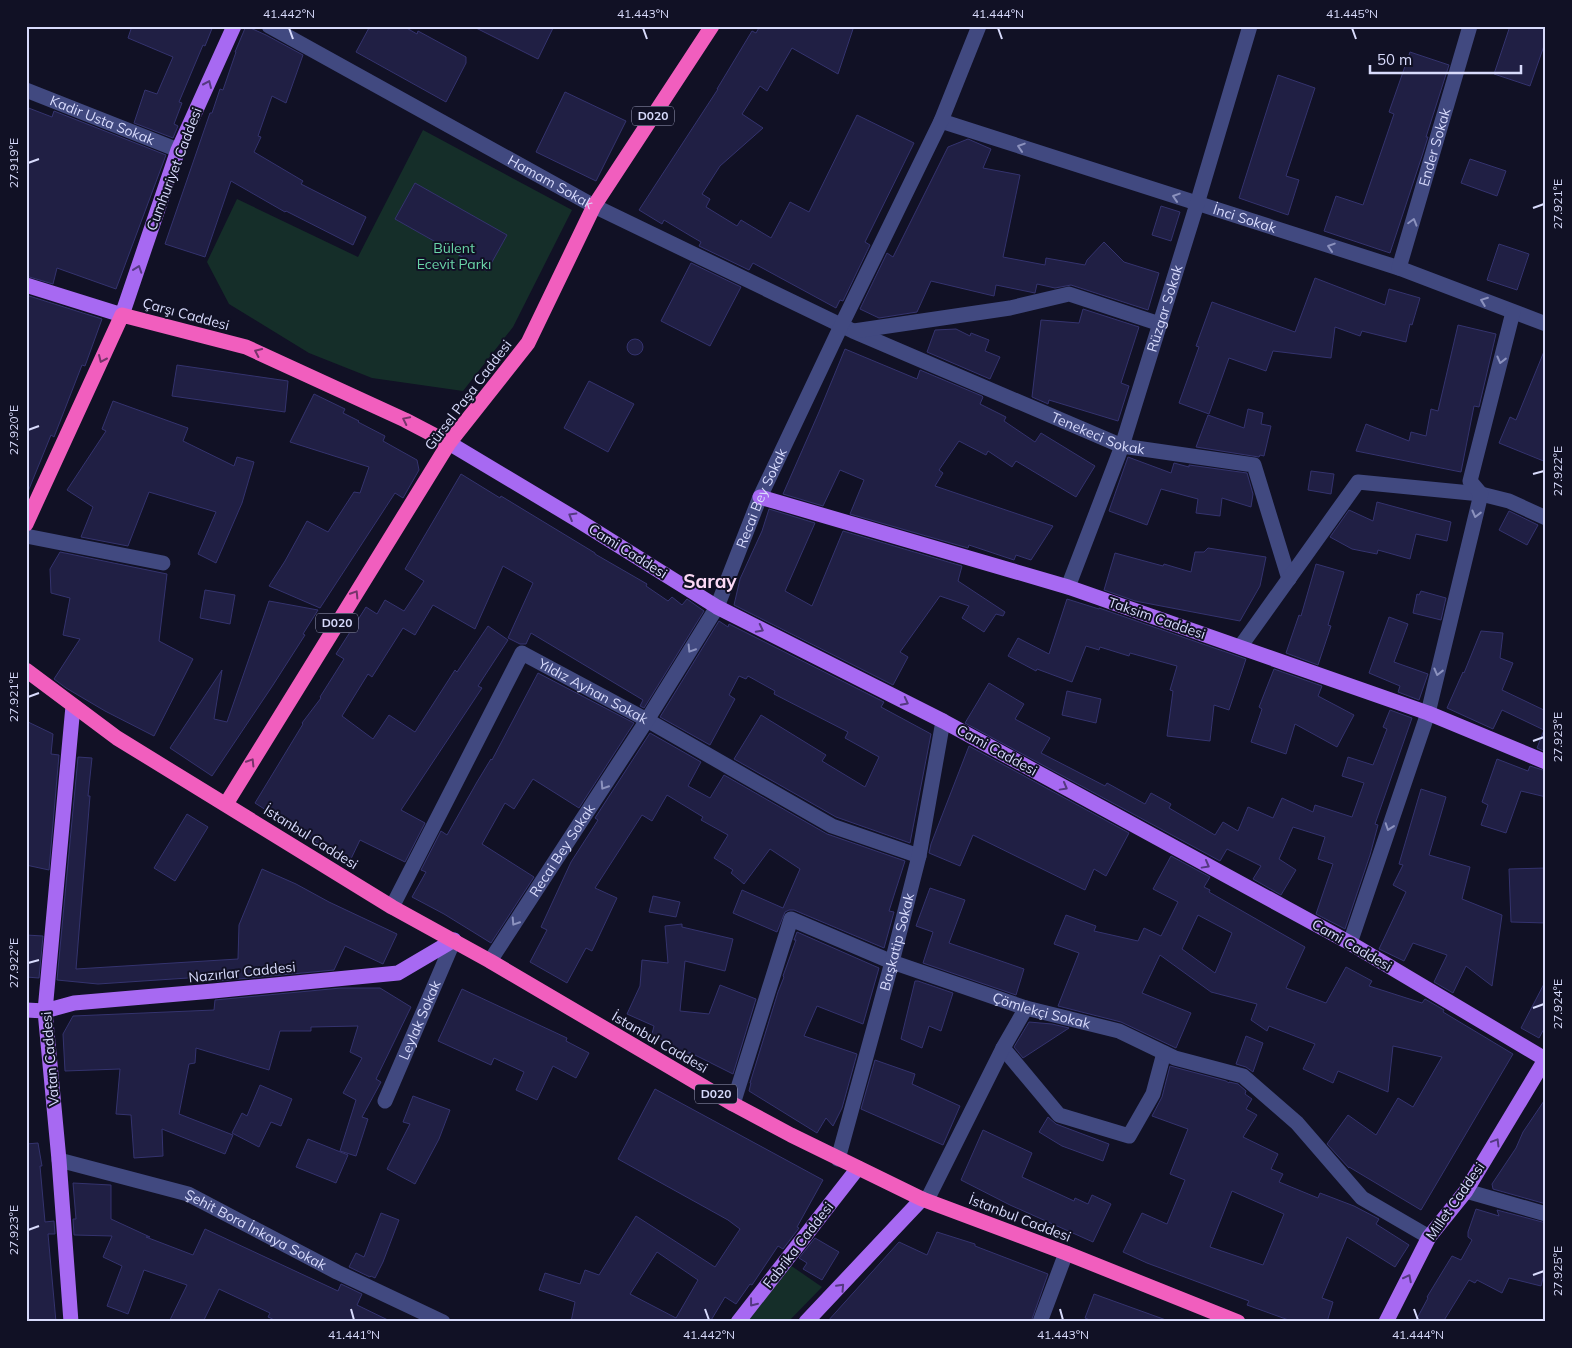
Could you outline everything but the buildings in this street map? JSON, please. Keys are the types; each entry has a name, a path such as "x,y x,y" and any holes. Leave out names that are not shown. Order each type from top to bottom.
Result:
{"highway":[{"name":"Gürsel Paşa Caddesi","path":"226,804 449,443 528,343 594,206 712,26"},
{"name":"Çarşı Caddesi","path":"26,524 122,315 246,347 405,420 449,443"},
{"name":"D020","path":"26,670 117,738 226,804"},
{"name":"İstanbul Caddesi","path":"226,804 392,907 454,940 790,1135 925,1199 1238,1322"}],"main road":[{"name":"Cumhuriyet Caddesi","path":"122,315 178,150 234,26"},
{"path":"26,286 122,315"},
{"name":"Cami Caddesi","path":"449,443 576,519 716,607 943,721 1350,943 1545,1059"},
{"name":"Taksim Caddesi","path":"760,496 1068,587 1428,713 1546,762"},
{"name":"Vatan Caddesi","path":"71,1322 59,1160 45,1011 73,706"},
{"name":"Nazırlar Caddesi","path":"26,1010 45,1011 74,1003 213,992 398,973 454,940"},
{"name":"Millet Caddesi","path":"1386,1322 1429,1237 1466,1191 1545,1059"},
{"name":"Fabrika Caddesi","path":"738,1322 858,1168"},
{"path":"806,1322 925,1199"}],"street":[{"name":"Hamam Sokak","path":"269,26 594,206 846,328"},
{"name":"Recai Bey Sokak","path":"490,961 647,720 716,607 760,496 846,328 941,121 979,26"},
{"name":"Rüzgar Sokak","path":"1068,587 1122,446 1250,26"},
{"name":"Ender Sokak","path":"1399,268 1470,26"},
{"name":"Kadir Usta Sokak","path":"26,90 178,150"},
{"name":"İnci Sokak","path":"941,121 1399,268 1546,324"},
{"path":"846,328 1010,308 1069,294 1160,324"},
{"path":"1481,494 1470,481 1513,312"},
{"name":"Tenekeci Sokak","path":"846,328 1122,446 1254,465 1289,579"},
{"path":"1240,647 1358,482 1481,494 1509,501 1546,518"},
{"path":"1350,943 1428,713 1481,494"},
{"path":"26,536 163,563"},
{"name":"Yıldız Ayhan Sokak","path":"392,907 522,653 647,720 832,826 919,856"},
{"name":"Başkatip Sokak","path":"838,1159 919,856 943,721"},
{"name":"Çömlekçi Sokak","path":"734,1104 791,919 892,962 1026,1008 1120,1032 1175,1058 1243,1076 1297,1123 1362,1198 1429,1237"},
{"name":"Leylak Sokak","path":"385,1101 454,940"},
{"path":"925,1199 1003,1048 1026,1008"},
{"path":"1003,1048 1059,1115 1129,1136 1154,1094 1164,1053"},
{"name":"Şehit Bora İnkaya Sokak","path":"59,1160 188,1194 337,1272 443,1322"},
{"path":"1466,1191 1546,1214"},
{"path":"1040,1322 1066,1253"}],"green space":[{"name":"Bülent Ecevit Parkı","path":"423,130 572,210 513,327 463,391 372,378 309,353 229,304 207,262 237,199 358,257"},
{"path":"790,1265 822,1287 788,1322 745,1322"}],"district":[{"name":"Saray","path":"710,581"}]}
